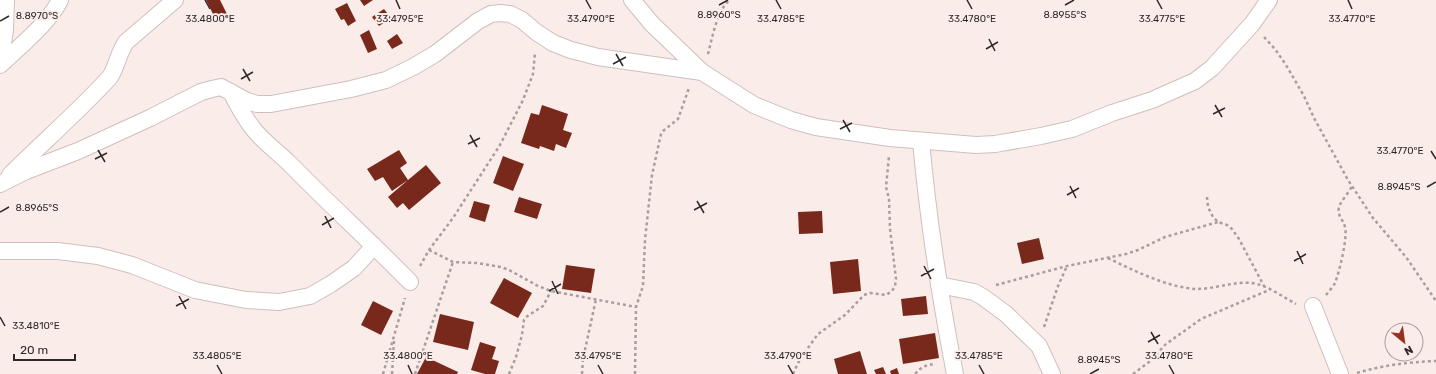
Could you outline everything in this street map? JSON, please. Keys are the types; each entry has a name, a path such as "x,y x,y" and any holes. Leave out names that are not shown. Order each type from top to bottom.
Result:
{"street":[{"path":"0,62 5,30 6,0"},
{"path":"0,65 45,22 56,8 60,0"},
{"path":"1,184 33,152 71,118 110,77 115,70 120,51 126,42 175,0"},
{"path":"632,0 652,24 701,72 754,105 791,120 816,127 890,138 976,145 1015,141 1072,129 1112,113 1152,100 1195,80 1212,68 1252,24 1269,0"},
{"path":"1,184 143,122 201,92 221,87 247,101 257,104 271,104 344,90 386,80 435,54 478,21 491,14 510,14 522,20 536,32 553,43 571,50 598,57 701,72"},
{"path":"231,92 246,120 255,131 281,154 410,282"},
{"path":"921,140 925,190 953,368"},
{"path":"0,251 58,251 98,256 132,265 195,290 246,300 279,302 310,296 331,284 354,268 374,246"},
{"path":"939,285 974,292 1006,314 1039,346 1052,374"},
{"path":"1313,308 1340,374"}],"path":[{"path":"635,374 636,307 643,286 645,240 652,175 658,146 663,131 678,120 701,72 716,23 722,10 730,0"},
{"path":"1252,24 1275,49 1286,65 1304,96 1329,147 1373,218 1406,257 1436,301"},
{"path":"383,374 410,282 500,145 523,100 533,74 536,32"},
{"path":"793,374 800,359 818,334 845,315 864,295 870,293 886,295 896,286 890,229 889,199 886,187 890,138"},
{"path":"1107,258 1150,277 1196,289 1240,283 1253,283 1270,290 1297,305 1313,308 1335,284 1345,236 1345,228 1338,214 1339,205 1346,198 1352,186"},
{"path":"1207,197 1208,207 1213,217 1218,222 1227,225 1232,229 1239,239 1264,287"},
{"path":"974,292 998,284 1067,266 1138,250 1165,237 1218,222"},
{"path":"430,250 453,262 477,263 501,267 551,291 636,307"},
{"path":"415,374 453,262"},
{"path":"1039,346 1052,305 1067,266"},
{"path":"1133,374 1149,362 1166,344 1202,319 1270,290"},
{"path":"509,374 516,358 524,320 526,317 543,306 551,291"},
{"path":"582,374 583,359 596,299"},
{"path":"392,374 395,337"},
{"path":"1355,374 1400,363 1436,361"},
{"path":"915,374 925,365 953,368"}],"building":[{"path":"206,0 220,0 228,16 217,22"},
{"path":"360,0 373,0 364,6"},
{"path":"347,3 356,21 348,26 344,19 341,20 335,9"},
{"path":"384,9 391,18 379,26 372,17"},
{"path":"369,30 377,49 368,53 360,35"},
{"path":"397,34 403,43 392,49 387,41"},
{"path":"542,105 568,114 563,130 572,133 566,148 556,144 554,151 540,146 539,149 521,143 531,113 539,115"},
{"path":"399,150 407,163 400,168 408,180 392,191 383,177 375,181 367,169"},
{"path":"503,156 524,164 513,191 493,183"},
{"path":"426,165 441,183 409,210 403,203 397,208 388,197"},
{"path":"519,197 542,204 537,219 514,212"},
{"path":"474,201 490,205 485,222 469,217"},
{"path":"822,211 823,233 799,234 798,212"},
{"path":"1039,238 1044,259 1022,264 1017,243"},
{"path":"858,259 861,291 833,294 830,262"},
{"path":"566,265 595,269 591,293 562,289"},
{"path":"504,278 532,293 518,318 490,303"},
{"path":"926,296 928,314 903,316 901,299"},
{"path":"373,301 393,311 381,335 361,325"},
{"path":"440,314 474,322 468,350 433,342"},
{"path":"935,333 939,358 903,364 899,339"},
{"path":"480,342 496,347 492,359 499,361 495,374 485,374 471,370"},
{"path":"860,351 867,374 838,374 834,359"},
{"path":"426,357 458,372 457,374 417,374"},
{"path":"883,367 886,374 876,374 874,370"},
{"path":"897,368 899,374 891,374 890,371"}]}
